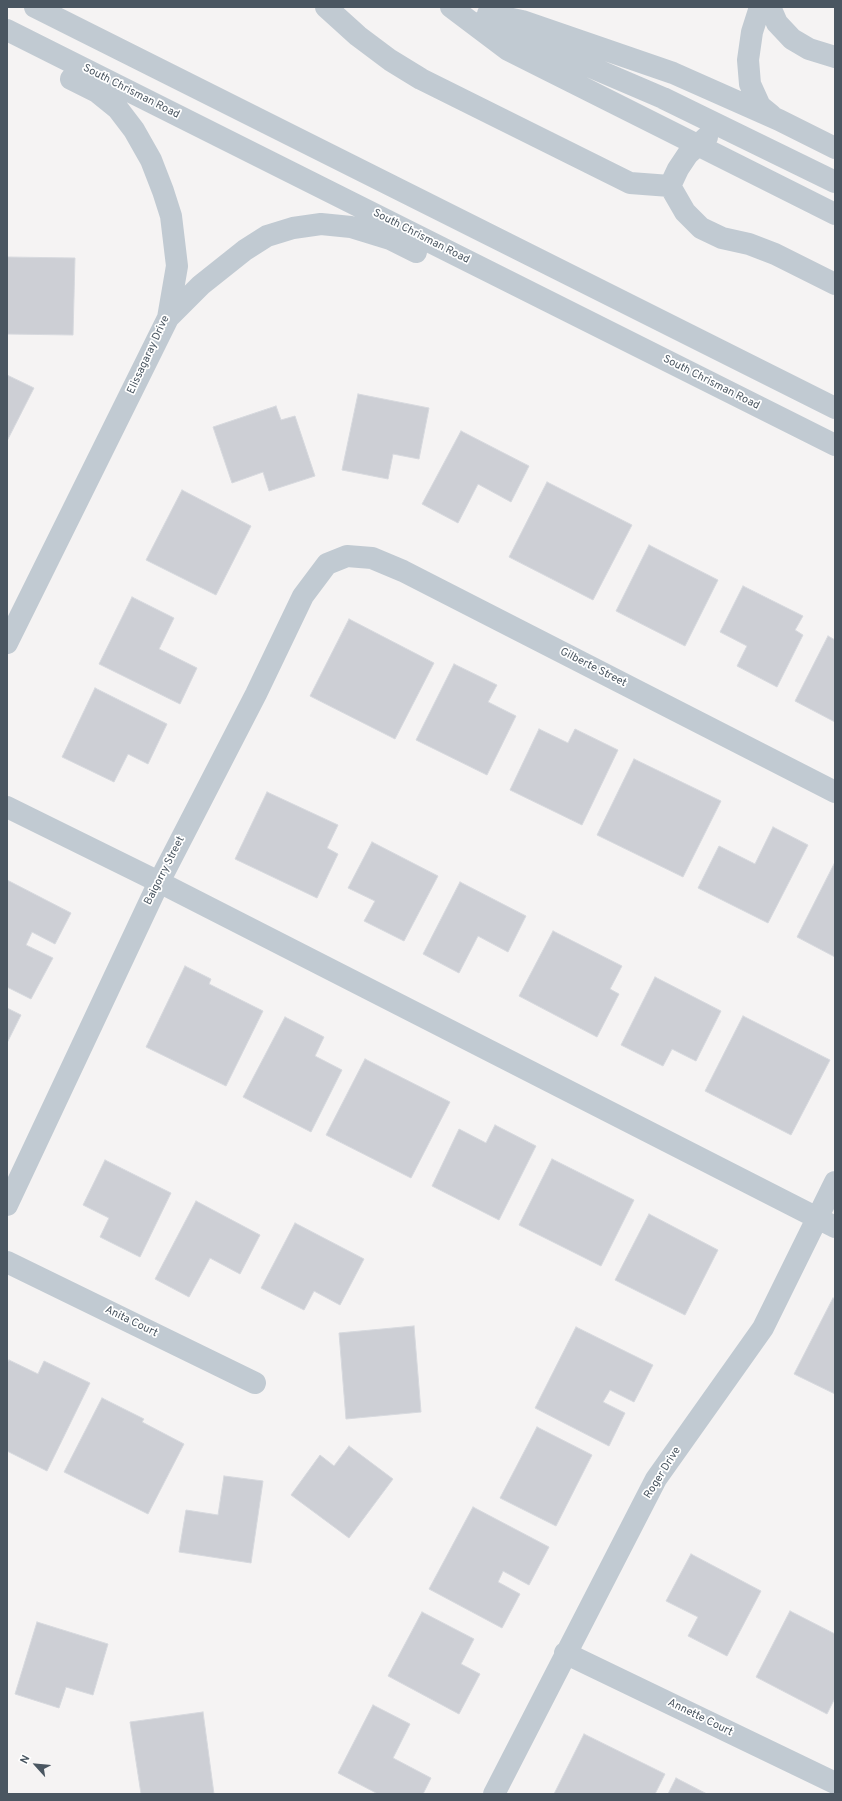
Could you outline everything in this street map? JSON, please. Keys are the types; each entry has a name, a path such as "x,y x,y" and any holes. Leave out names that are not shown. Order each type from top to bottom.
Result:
{"street":[{"path":"35,7 835,408"},
{"path":"326,7 374,48 421,79 630,183 670,186"},
{"path":"452,7 522,21 665,70 779,120 835,148"},
{"path":"452,7 663,98 835,182"},
{"path":"452,7 508,50 835,214"},
{"path":"760,7 752,32 748,60 750,84 760,106 779,120"},
{"path":"770,7 777,24 792,39 809,49 835,57"},
{"name":"South Chrisman Road","path":"7,30 833,444"},
{"name":"Elissagaray Drive","path":"7,47 97,92 118,109 134,130 151,160 163,191 171,216 177,266 168,318 7,643"},
{"path":"670,186 688,154 709,135 739,119 755,115 779,120"},
{"path":"670,186 686,212 701,228 722,238 749,244 775,254 835,284"},
{"path":"168,318 201,285 245,250 267,236 293,228 321,224 351,227 390,239 750,420 833,444"},
{"name":"Gilberte Street","path":"347,556 372,558 403,571 835,792"},
{"name":"Baigorry Street","path":"7,1205 159,882 256,694 303,596 327,564 347,556"},
{"path":"7,807 159,882 826,1222"},
{"name":"Roger Drive","path":"494,1794 565,1653 656,1479 764,1328 826,1222 835,1182"},
{"name":"Anita Court","path":"7,1262 255,1383"},
{"name":"Annette Court","path":"565,1653 835,1783"}],"building":[{"path":"7,257 75,258 73,335 7,334"},
{"path":"7,375 34,388 7,441"},
{"path":"358,394 429,408 419,459 393,454 388,479 342,470"},
{"path":"276,406 281,420 295,416 315,476 269,491 263,472 232,483 213,427"},
{"path":"461,431 529,466 511,502 478,484 458,523 422,504"},
{"path":"547,482 632,525 593,600 509,557"},
{"path":"182,490 251,526 216,595 146,560"},
{"path":"649,545 718,580 685,646 616,611"},
{"path":"743,586 803,616 795,630 803,635 777,687 737,666 747,646 720,632"},
{"path":"132,597 174,618 159,649 197,668 180,704 99,664"},
{"path":"349,619 434,663 395,739 310,696"},
{"path":"828,636 835,640 835,722 795,701"},
{"path":"454,664 497,685 488,702 516,716 487,775 416,740"},
{"path":"95,688 167,724 148,764 128,754 114,782 62,757"},
{"path":"539,729 568,743 575,729 618,750 582,825 510,790"},
{"path":"634,759 721,801 683,877 597,835"},
{"path":"267,792 338,825 327,848 338,854 317,898 235,859"},
{"path":"773,827 808,845 768,923 698,888 719,846 755,864"},
{"path":"372,842 438,876 404,941 364,921 375,901 348,888"},
{"path":"834,864 835,865 835,957 797,937"},
{"path":"7,880 71,913 55,944 32,932 26,945 53,958 31,999 7,987"},
{"path":"460,882 526,916 508,952 478,936 459,973 423,954"},
{"path":"553,931 622,966 610,989 619,994 597,1037 519,996"},
{"path":"185,966 211,979 209,984 263,1011 226,1086 146,1047"},
{"path":"655,977 721,1011 696,1061 672,1049 663,1066 621,1045"},
{"path":"7,1008 21,1015 7,1043"},
{"path":"743,1016 830,1060 791,1135 705,1091"},
{"path":"285,1017 324,1037 315,1056 342,1070 311,1132 243,1097"},
{"path":"365,1059 450,1102 411,1178 326,1135"},
{"path":"495,1125 536,1146 499,1220 432,1186 459,1129 486,1143"},
{"path":"552,1159 634,1200 601,1266 519,1225"},
{"path":"105,1160 171,1193 140,1257 100,1237 109,1218 83,1205"},
{"path":"196,1201 260,1235 240,1274 210,1258 189,1297 155,1279"},
{"path":"649,1214 718,1250 685,1315 615,1280"},
{"path":"295,1223 364,1259 340,1305 314,1291 304,1310 261,1288"},
{"path":"833,1298 835,1299 835,1394 794,1374"},
{"path":"414,1326 421,1412 346,1419 339,1333"},
{"path":"576,1327 653,1365 634,1402 610,1390 603,1402 625,1413 609,1446 535,1408"},
{"path":"9,1360 38,1374 44,1361 90,1383 47,1471 7,1451 7,1363"},
{"path":"102,1398 144,1419 142,1422 184,1444 148,1514 64,1472"},
{"path":"537,1427 592,1455 556,1526 500,1498"},
{"path":"349,1446 393,1479 349,1538 291,1495 320,1455 334,1466"},
{"path":"224,1476 263,1481 251,1563 179,1552 186,1510 218,1515"},
{"path":"473,1507 549,1547 529,1585 503,1571 498,1582 520,1594 502,1628 429,1589"},
{"path":"691,1554 761,1591 727,1656 688,1636 698,1617 666,1601"},
{"path":"790,1611 835,1634 835,1698 827,1714 756,1677"},
{"path":"422,1612 474,1639 461,1664 480,1674 459,1714 388,1676"},
{"path":"37,1622 108,1644 93,1695 66,1687 59,1708 15,1694"},
{"path":"373,1705 410,1724 393,1758 431,1778 423,1794 378,1794 338,1773"},
{"path":"203,1712 214,1794 141,1794 130,1722"},
{"path":"584,1734 665,1774 655,1794 554,1794"},
{"path":"676,1778 707,1794 668,1794"}]}
